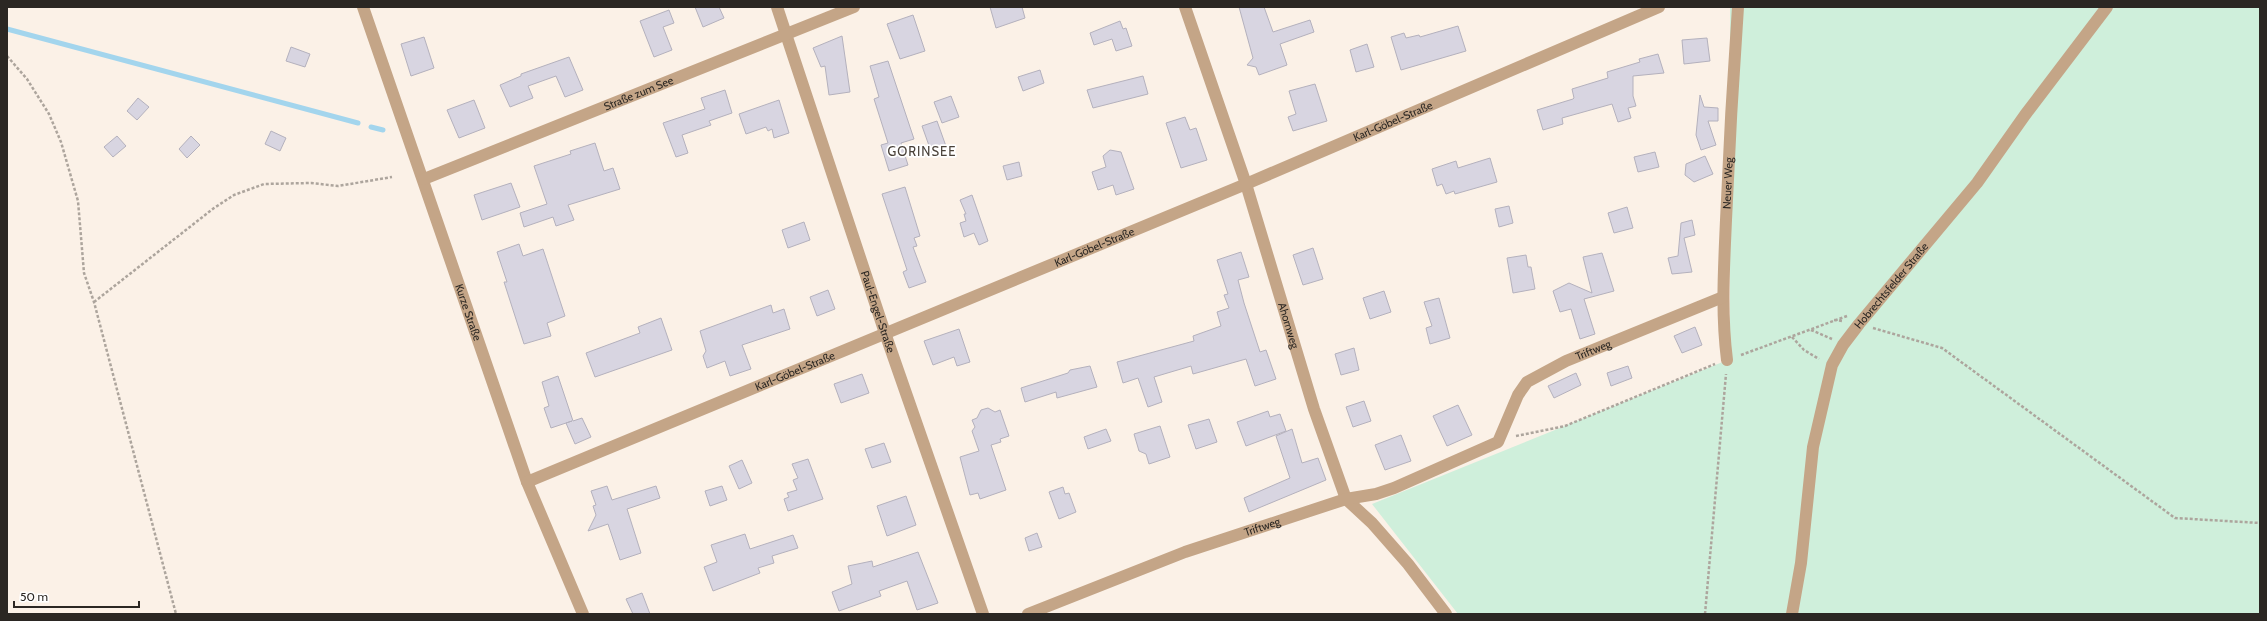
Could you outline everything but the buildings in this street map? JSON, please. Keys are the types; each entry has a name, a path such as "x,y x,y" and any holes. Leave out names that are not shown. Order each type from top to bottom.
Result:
{"street":[{"name":"Kurze Straße","path":"363,7 424,179 527,482 583,614"},
{"name":"Paul-Engel-Straße","path":"777,7 885,333 983,614"},
{"name":"Straße zum See","path":"424,179 854,7"},
{"name":"Ahornweg","path":"1185,7 1246,184 1314,409 1346,499 1372,523 1408,564 1446,614"},
{"name":"Karl-Göbel-Straße","path":"527,482 1246,184 1659,7"},
{"name":"Neuer Weg","path":"1727,360 1723,330 1723,297 1730,129 1738,7"},
{"name":"Hobrechtsfelder Straße","path":"1792,614 1801,563 1813,447 1832,365 1843,345 1859,324 1977,183 2025,115 2107,7"},
{"name":"Triftweg","path":"1028,614 1185,552 1346,499 1376,494 1394,488 1498,442 1518,395 1527,382 1566,361 1723,297"}],"path":[{"path":"7,56 27,79 49,114 61,142 78,201 84,273 94,302 176,614"},
{"path":"94,302 234,195 264,184 310,183 338,186 392,177"},
{"path":"1498,442 1518,435 1565,426 1727,360 1874,307"},
{"path":"1859,324 1942,348 2174,518 2260,523"},
{"path":"1810,330 1843,345"},
{"path":"1792,337 1804,350 1832,365"},
{"path":"1705,614 1727,360"}],"green space":[{"path":"1730,7 2260,7 2260,614 1458,614 1372,504 1730,359"}],"waterway":[{"path":"7,29 358,123"},
{"path":"371,127 383,130"}],"district":[{"name":"GORINSEE","path":"922,151"}]}
